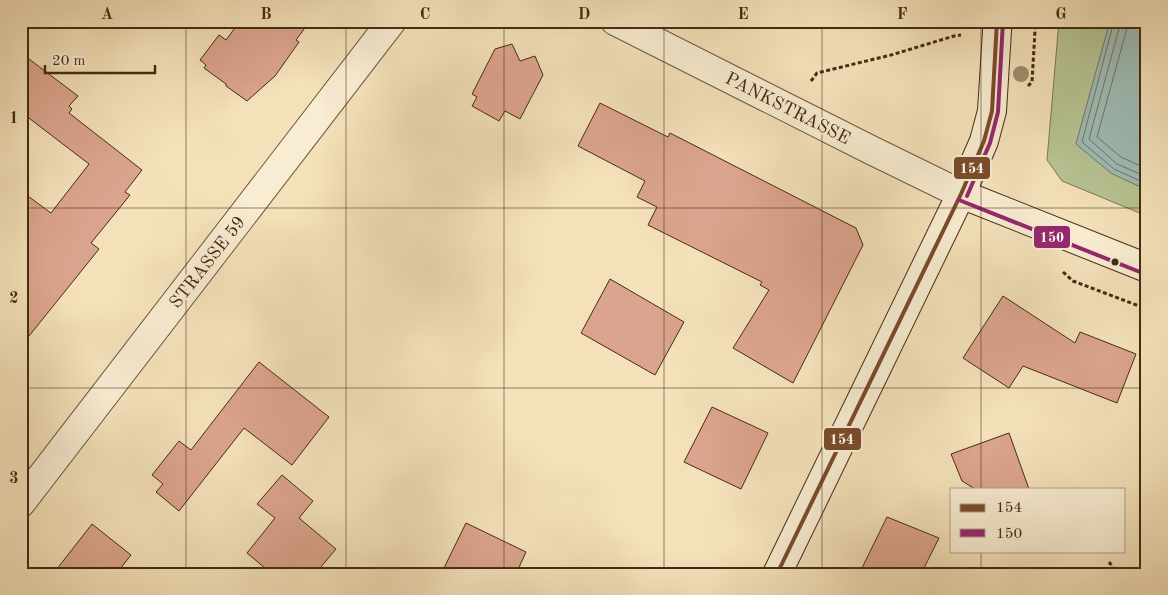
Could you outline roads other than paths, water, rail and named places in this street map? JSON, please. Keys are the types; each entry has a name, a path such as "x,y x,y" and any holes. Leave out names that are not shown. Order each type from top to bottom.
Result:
{"street":[{"name":"STRASSE 59","path":"21,503 392,21"},
{"name":"PANKSTRASSE","path":"615,21 961,194 1147,268"},
{"path":"777,574 961,194 984,141 992,111 997,21"}],"water":[{"path":"1110,21 1147,21 1147,190 1111,173 1076,144"}]}
